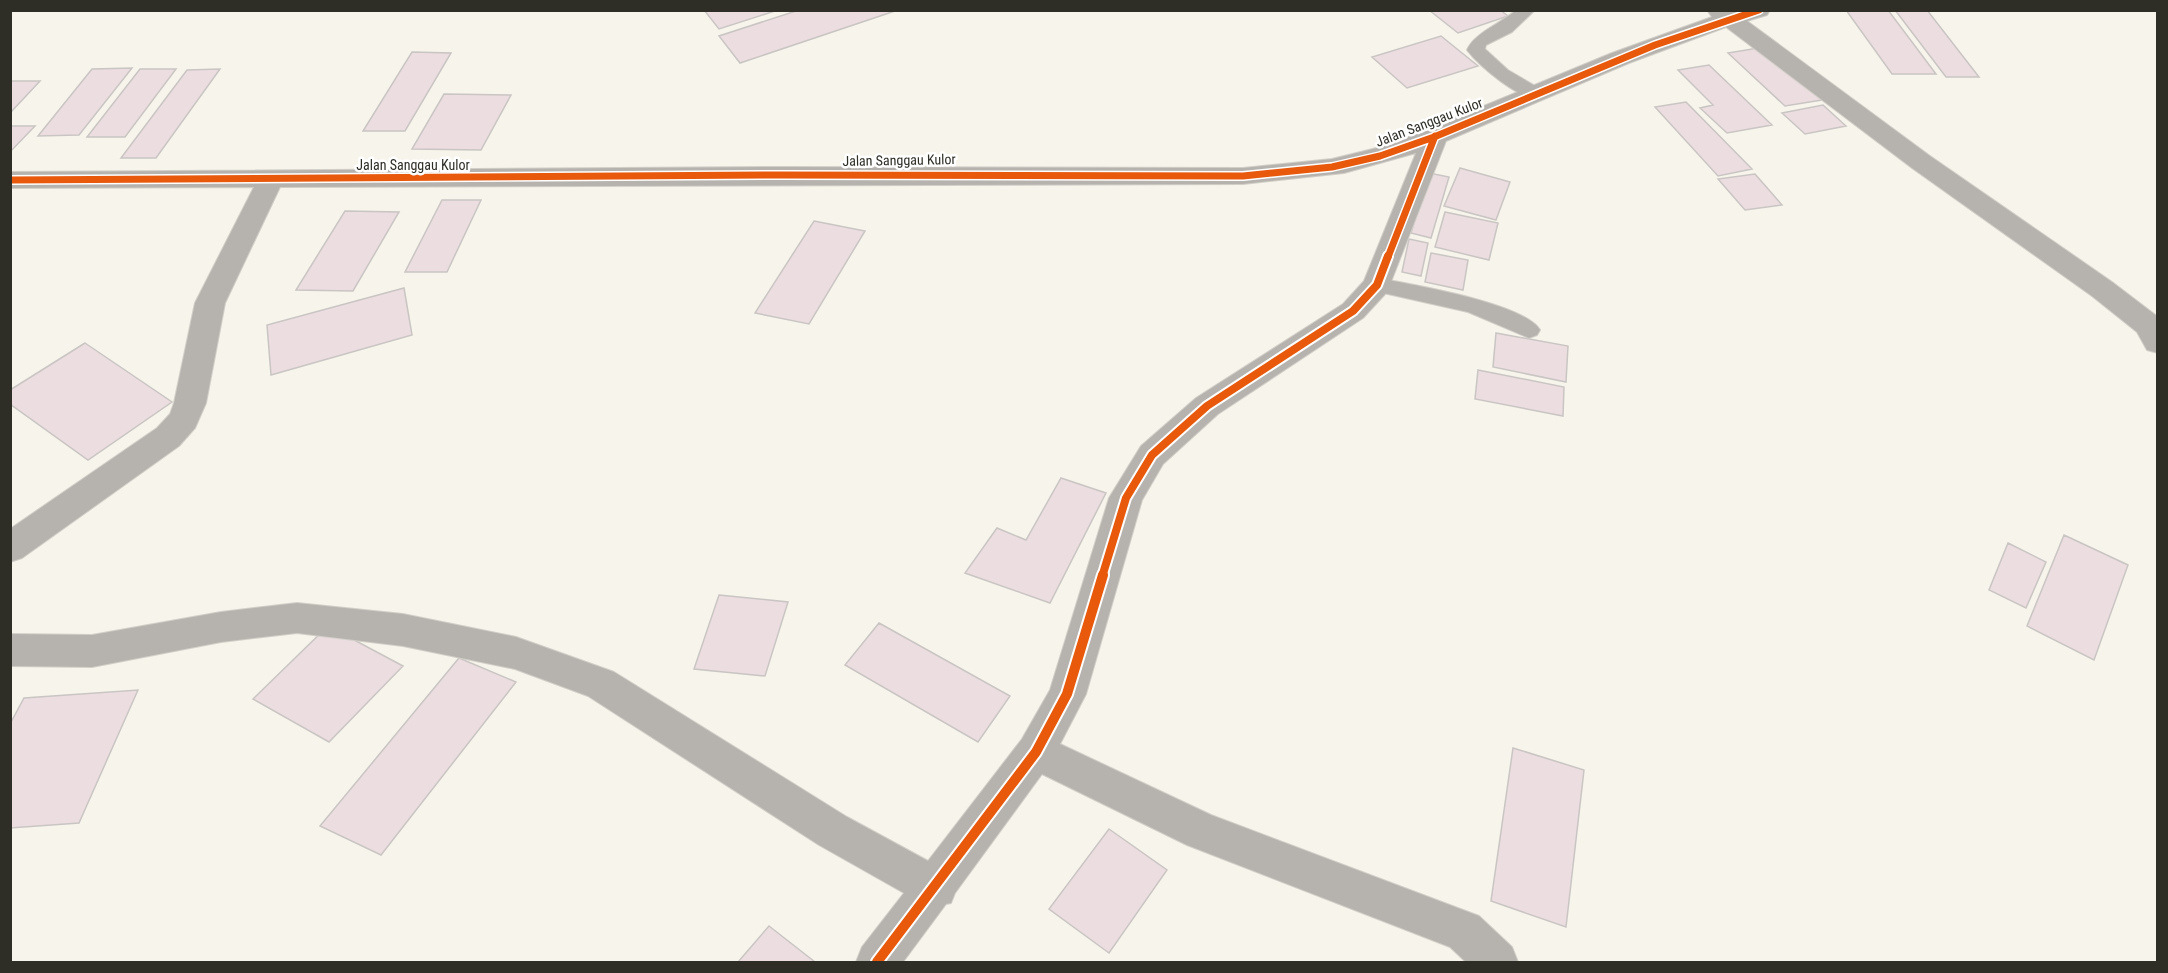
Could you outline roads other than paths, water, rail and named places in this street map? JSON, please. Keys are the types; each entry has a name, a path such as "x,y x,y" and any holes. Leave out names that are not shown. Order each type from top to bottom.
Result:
{"street":[{"name":"Jalan Sanggau Kulor","path":"10,180 948,173 1244,176 1345,165 1409,147 1724,14 1759,10"},
{"path":"1724,14 1921,162 2102,289 2148,325 2157,342"},
{"path":"877,963 936,888 1036,752 1067,694 1126,498 1152,455 1207,406 1353,311 1377,285 1435,136"},
{"path":"10,548 168,437 184,420 210,303 271,179"},
{"path":"10,650 92,651 221,627 297,618 403,630 516,653 601,684 833,831 936,888"},
{"path":"1036,752 1201,831 1464,931 1497,963"}],"lane":[{"path":"1527,10 1506,28 1479,42 1476,50 1502,74 1536,94"},
{"path":"1377,285 1487,310 1509,318 1529,330"}]}
